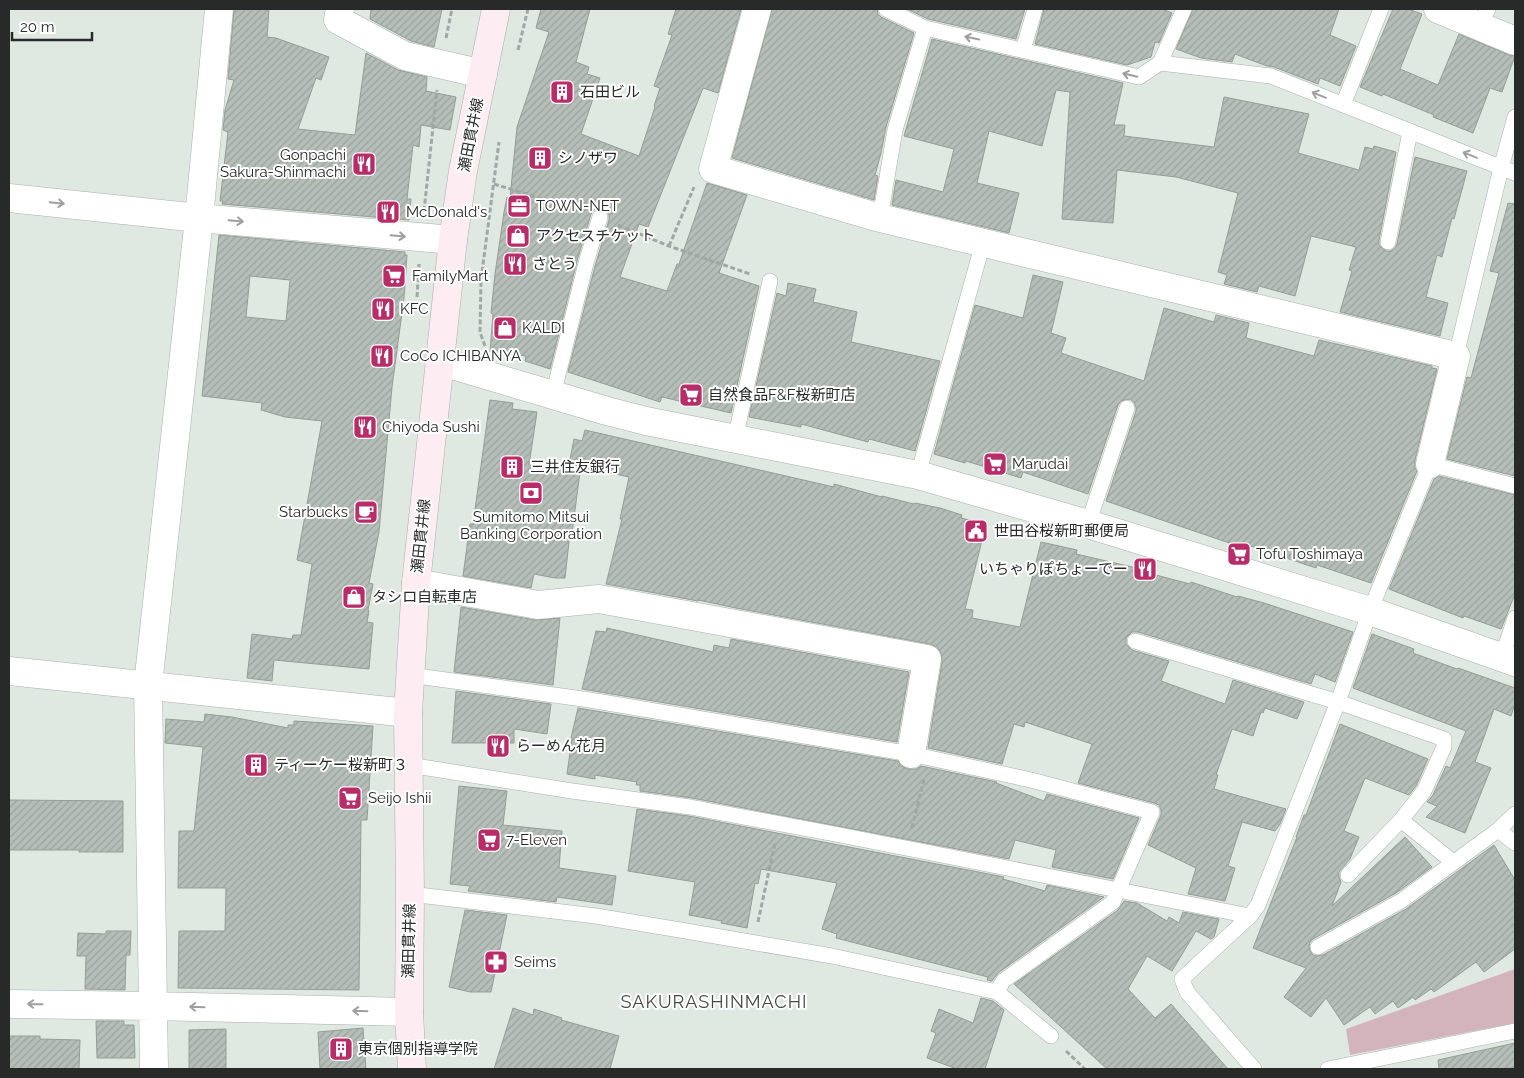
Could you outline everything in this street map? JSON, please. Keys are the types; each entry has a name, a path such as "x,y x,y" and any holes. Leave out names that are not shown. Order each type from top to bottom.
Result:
{"main road":[{"name":"瀬田貫井線","path":"412,1069 409,1012 408,713 416,583 453,240 463,171 496,9"}],"street":[{"path":"154,1069 148,685 199,218 219,9"},
{"path":"340,9 338,20 405,56 483,74"},
{"path":"757,9 713,169 880,218 1456,356 1430,464"},
{"path":"1438,9 1484,18 1515,41"},
{"path":"9,198 199,218 453,240"},
{"path":"439,361 646,421 918,476 1088,524 1370,611 1508,659"},
{"path":"416,583 538,604 599,599 927,660 920,756"},
{"path":"9,671 408,713"},
{"path":"9,1004 409,1012"}],"lane":[{"path":"886,9 925,28 1139,77 1160,63 1184,9"},
{"path":"1023,50 1035,9"},
{"path":"1343,105 1381,9"},
{"path":"880,218 895,130 925,28"},
{"path":"1160,63 1271,76 1508,170"},
{"path":"1456,356 1508,170 1515,117"},
{"path":"1388,242 1410,132"},
{"path":"553,395 586,263 600,217"},
{"path":"918,476 983,243"},
{"path":"735,439 770,281"},
{"path":"1088,524 1127,408"},
{"path":"1254,1069 1187,992 1182,979 1250,916 1258,905 1338,702 1370,611 1430,464 1515,486"},
{"path":"1508,659 1515,618"},
{"path":"1135,642 1338,702 1444,739 1444,746 1424,791 1401,820 1348,875"},
{"path":"410,676 590,700 920,756 1031,780 1152,812 1114,902 1003,981 997,992"},
{"path":"409,765 572,791 690,807 1250,916"},
{"path":"1318,947 1401,902 1452,862 1498,830 1515,814"},
{"path":"1401,820 1452,862"},
{"path":"1498,830 1515,843"},
{"path":"410,894 596,916 753,942 832,956 997,992 1051,1036"},
{"path":"1328,1069 1515,1031"}],"path":[{"path":"445,46 452,9"},
{"path":"517,54 528,9"},
{"path":"423,218 438,83"},
{"path":"486,349 480,332 480,280 500,135"},
{"path":"670,246 697,178 713,169"},
{"path":"494,184 600,217 670,246 770,281"},
{"path":"908,848 920,756"},
{"path":"753,942 779,824"},
{"path":"1051,1036 1085,1069"}],"shaded area":[{"path":"1515,969 1515,1023 1350,1055 1346,1029"}],"building":[{"path":"234,9 269,9 267,37 276,38 329,57 321,80 316,78 298,129 355,135 366,53 398,70 427,77 426,91 456,97 450,130 421,125 419,147 413,145 407,199 411,199 409,220 222,204 223,201 220,201 228,132 223,130 225,110 234,80 228,79"},
{"path":"371,9 442,9 434,47 411,41 370,19"},
{"path":"541,9 590,9 576,62 589,67 587,74 600,78 581,134 639,156 660,88 654,86 672,35 668,34 676,9 741,9 718,93 703,88 648,227 639,224 620,277 667,291 677,264 679,264 707,183 747,195 719,273 759,286 731,413 662,397 660,402 568,372 595,266 609,220 607,211 602,208 594,210 591,214 577,261 550,369 525,361 526,356 490,352 495,274 504,212 507,197 510,198 517,127 549,32 536,28"},
{"path":"772,9 877,9 881,17 914,33 886,127 875,175 878,176 874,200 732,158"},
{"path":"907,9 1025,9 1016,39 928,19"},
{"path":"1044,9 1162,9 1172,13 1159,43 1155,42 1151,57 1127,65 1035,44"},
{"path":"1193,9 1339,9 1330,35 1356,46 1340,86 1320,78 1318,84 1235,54 1232,62 1201,58 1176,49"},
{"path":"1393,9 1408,9 1422,14 1400,69 1438,85 1459,34 1515,56 1502,92 1490,88 1473,133 1383,94 1382,96 1360,87"},
{"path":"932,39 1123,83 1114,125 1125,125 1124,136 1214,147 1224,97 1309,114 1298,153 1359,170 1365,147 1373,149 1374,146 1396,152 1379,240 1379,245 1386,251 1391,251 1397,244 1415,157 1467,171 1442,257 1437,255 1426,297 1448,303 1440,336 1340,312 1352,271 1349,270 1356,247 1311,236 1295,296 1259,286 1257,292 1224,284 1227,275 1218,272 1238,193 1176,177 1117,170 1113,223 1062,219 1070,92 1056,90 1042,146 989,131 977,183 1019,193 1009,233 892,205 896,180 943,192 954,149 904,136"},
{"path":"1508,203 1515,204 1515,476 1447,459 1467,377 1471,378 1499,273 1490,271"},
{"path":"219,235 405,252 405,255 407,255 404,298 392,387 379,532 369,583 373,584 367,622 373,623 369,669 274,660 272,681 247,678 252,634 292,639 293,635 301,635 312,564 297,560 322,421 285,417 261,410 262,403 202,396","holes":["250,276 290,280 286,321 246,317"]},
{"path":"1033,275 1063,282 1051,333 1066,338 1061,353 1144,381 1164,308 1214,322 1216,315 1249,323 1246,338 1314,356 1319,340 1432,366 1432,368 1437,369 1415,460 1417,471 1371,583 1317,565 1316,568 1245,544 1244,548 1106,501 1136,411 1134,402 1130,399 1121,401 1118,405 1088,494 1023,472 1021,478 966,461 965,463 934,454 975,305 1023,318"},
{"path":"788,283 816,289 813,302 857,312 851,342 940,361 915,451 869,439 868,442 801,424 801,427 749,417 777,293 786,296"},
{"path":"490,400 513,403 512,409 537,412 529,465 580,472 565,578 534,574 531,588 463,576 470,524 473,524"},
{"path":"585,430 834,487 834,484 882,497 940,508 962,515 961,518 986,524 965,609 973,610 972,618 1020,627 1041,542 1077,550 1076,554 1141,569 1141,571 1190,584 1191,582 1237,597 1264,603 1353,632 1335,682 1315,674 1311,684 1138,632 1132,632 1126,638 1126,644 1132,650 1169,661 1161,681 1225,704 1233,680 1304,702 1297,719 1265,708 1263,713 1261,712 1253,736 1232,729 1216,775 1218,775 1214,789 1286,809 1280,824 1275,831 1242,822 1228,866 1235,868 1225,901 1188,894 1196,868 1148,845 1161,815 1159,805 1078,783 1092,744 1025,722 1024,727 1014,724 1002,764 928,748 942,662 941,653 937,647 930,644 606,584 622,519 620,519 629,477 569,464 574,439 582,441"},
{"path":"1439,476 1515,495 1515,594 1501,629 1464,616 1463,618 1389,589 1434,479"},
{"path":"461,607 535,620 560,618 553,685 454,672"},
{"path":"607,628 713,652 714,645 729,648 731,639 909,672 897,742 582,689 596,631 606,632"},
{"path":"1372,634 1414,649 1413,653 1515,688 1515,704 1511,716 1494,709 1475,762 1491,768 1465,833 1426,817 1437,806 1427,802 1433,795 1446,766 1450,768 1466,731 1353,688"},
{"path":"456,691 551,704 547,734 514,729 514,743 452,743"},
{"path":"578,708 898,761 901,766 908,769 916,769 921,766 997,782 1044,801 1047,794 1139,818 1113,879 1052,867 1056,850 1015,840 1009,859 692,798 640,791 640,785 636,785 637,782 595,775 595,779 567,774 571,738"},
{"path":"205,714 232,717 288,728 288,725 294,725 294,721 373,726 367,820 361,820 359,990 178,988 179,931 225,931 226,888 178,888 179,831 194,831 203,747 165,743 166,719 204,722"},
{"path":"1340,724 1428,759 1416,786 1409,795 1365,778 1344,831 1359,837 1350,859 1339,872 1341,882 1332,906 1405,837 1432,867 1396,893 1313,939 1309,946 1313,955 1323,955 1406,909 1494,845 1515,880 1515,949 1484,972 1476,962 1434,992 1431,989 1415,1000 1413,997 1398,1008 1393,1001 1375,1014 1370,1007 1344,1025 1326,998 1311,1017 1284,997 1306,968 1253,948"},
{"path":"459,786 507,791 503,825 562,831 559,868 616,876 612,905 557,897 556,902 468,891 470,886 450,884"},
{"path":"9,800 123,801 123,852 9,850"},
{"path":"637,809 689,816 1004,877 1003,879 1045,891 1047,885 1104,897 998,973 992,981 987,980 988,977 836,938 837,934 822,929 837,883 761,869 758,884 755,883 747,928 689,915 695,882 628,871"},
{"path":"1124,901 1137,903 1167,921 1169,917 1179,923 1183,912 1219,919 1214,937 1211,939 1196,931 1172,971 1147,956 1128,989 1155,1018 1171,1004 1228,1069 1107,1069 1014,984 1118,910"},
{"path":"465,910 507,915 491,992 470,992 449,987"},
{"path":"106,931 131,931 130,955 126,955 125,990 85,989 86,956 77,956 78,933 106,934"},
{"path":"981,998 993,1001 1004,1010 985,1069 957,1069 927,1058 936,1033 931,1031 939,1009 973,1023"},
{"path":"513,1008 533,1015 534,1009 562,1018 561,1020 619,1036 610,1069 494,1069"},
{"path":"96,1021 124,1021 124,1025 134,1025 135,1058 97,1058"},
{"name":"東京個別指導学院","path":"363,1028 366,1069 320,1069 318,1032"},
{"path":"226,1029 226,1069 189,1069 189,1030"},
{"path":"9,1036 40,1036 40,1039 80,1040 79,1069 9,1069"},
{"path":"1515,1043 1515,1067 1504,1069 1439,1069 1438,1060"}],"place":[{"name":"石田ビル","path":"562,92"},
{"name":"シノザワ","path":"540,158"},
{"name":"Gonpachi Sakura-Shinmachi","path":"364,164"},
{"name":"TOWN-NET","path":"519,206"},
{"name":"McDonald's","path":"388,212"},
{"name":"アクセスチケット","path":"518,236"},
{"name":"さとう","path":"515,264"},
{"name":"FamilyMart","path":"394,276"},
{"name":"KFC","path":"383,309"},
{"name":"KALDI","path":"505,328"},
{"name":"CoCo ICHIBANYA","path":"382,356"},
{"name":"自然食品F&F桜新町店","path":"691,395"},
{"name":"Chiyoda Sushi","path":"365,427"},
{"name":"Marudai","path":"995,464"},
{"name":"三井住友銀行","path":"512,467"},
{"name":"Sumitomo Mitsui Banking Corporation","path":"531,493"},
{"name":"Starbucks","path":"366,512"},
{"name":"世田谷桜新町郵便局","path":"976,531"},
{"name":"Tofu Toshimaya","path":"1239,554"},
{"name":"いちゃりぽちょーでー","path":"1145,569"},
{"name":"タシロ自転車店","path":"354,597"},
{"name":"らーめん花月","path":"498,746"},
{"name":"ティーケー桜新町３","path":"256,765"},
{"name":"Seijo Ishii","path":"350,798"},
{"name":"7-Eleven","path":"489,840"},
{"name":"Seims","path":"496,962"},
{"name":"東京個別指導学院","path":"341,1049"}],"district":[{"name":"SAKURASHINMACHI","path":"714,1001"}]}
